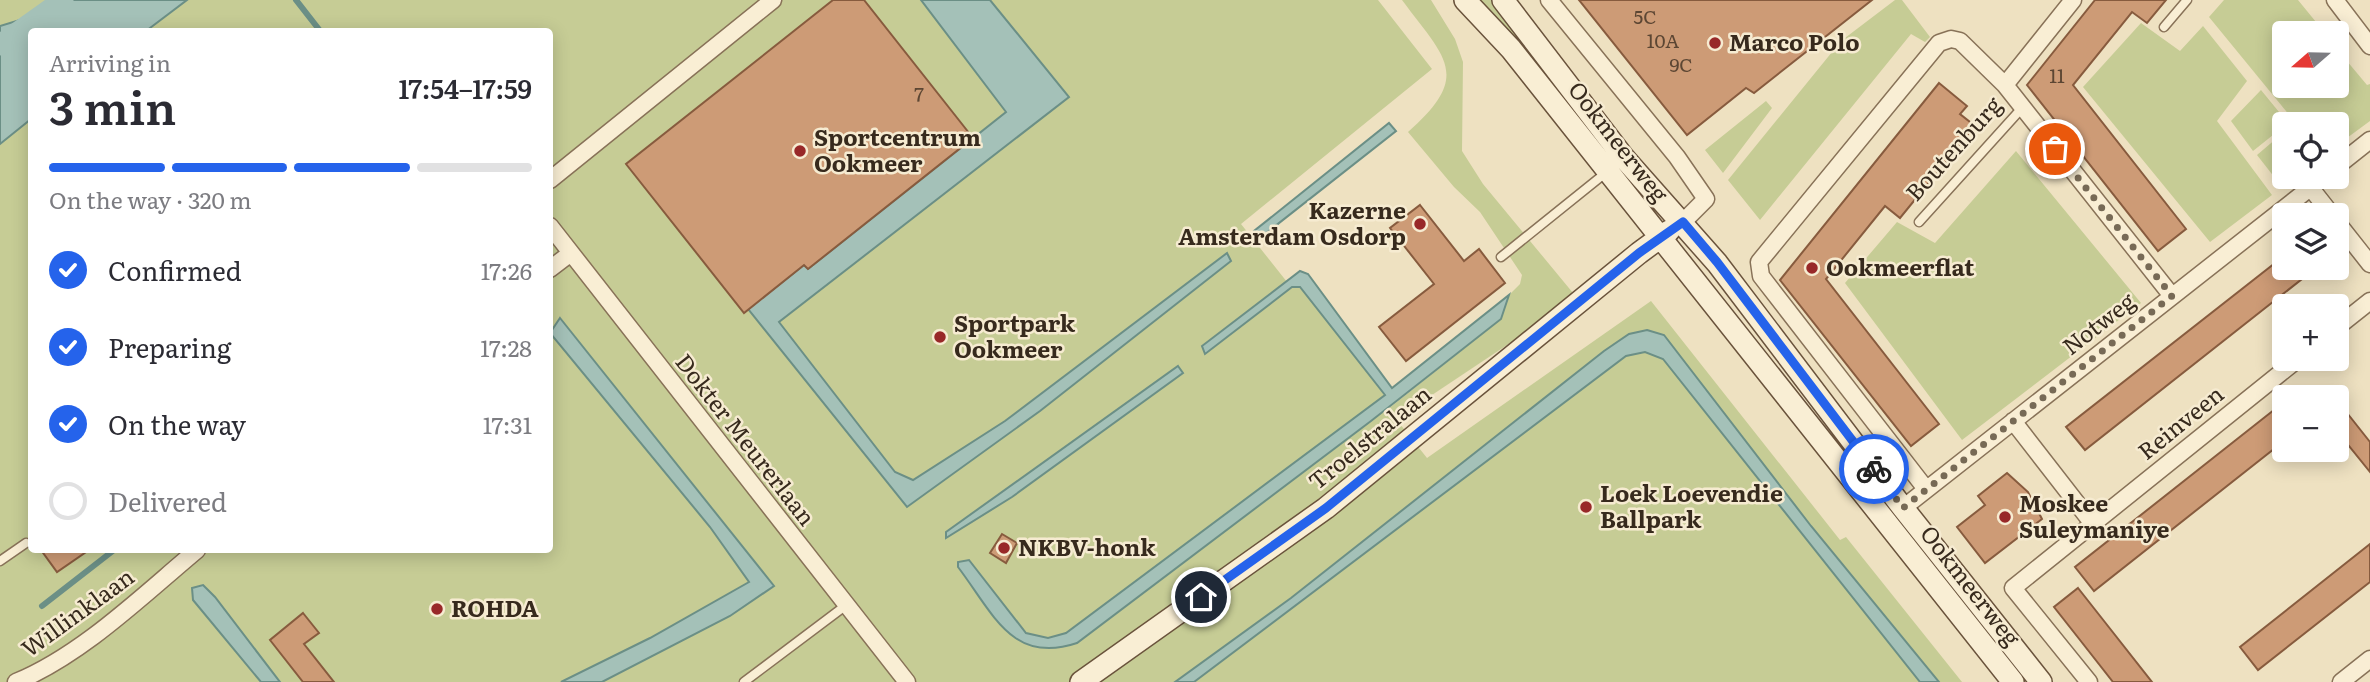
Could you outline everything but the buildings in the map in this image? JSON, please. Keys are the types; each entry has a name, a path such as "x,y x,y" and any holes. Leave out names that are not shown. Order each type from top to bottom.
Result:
{"main road":[{"name":"Ookmeerweg","path":"1465,0 1616,165 1683,222 1717,262 1903,508 2041,682"},
{"name":"Ookmeerweg","path":"1503,0 1616,165 1660,238 2013,682"},
{"name":"Troelstralaan","path":"1081,682 1326,508 1683,222"}],"street":[{"path":"553,178 773,0"},
{"name":"Ookmeerweg","path":"1549,0 1677,157 1706,199 1683,222"},
{"name":"Boutenburg","path":"2005,85 2073,0"},
{"path":"2335,0 2370,46"},
{"name":"Boutenburg","path":"1939,43 1951,39 1960,41 2005,85 2172,296"},
{"name":"Ookmeerweg","path":"1926,489 1761,276 1759,262 1939,43"},
{"path":"2349,157 2370,141"},
{"name":"Notweg","path":"1903,508 2307,189"},
{"path":"2312,189 2323,203"},
{"name":"Dokter Meurerlaan","path":"553,230 906,682"},
{"path":"2349,237 2370,264"},
{"path":"553,267 571,253"},
{"path":"2349,318 2370,301"},
{"name":"Reinveen","path":"2013,588 2283,371"},
{"path":"2013,421 2093,524"},
{"name":"Willinklaan","path":"16,682 45,670 136,601 193,553"},
{"name":"Ookmeerweg","path":"2013,588 2089,682"},
{"path":"2341,682 2370,659"}],"lane":[{"path":"2164,27 2187,0"},
{"name":"Boutenburg","path":"1919,222 2022,108"},
{"path":"1501,257 1616,165"},
{"path":"0,561 26,543"},
{"path":"744,682 845,606"}],"green space":[{"path":"0,0 95,0 38,28 28,28 28,33 0,47"},
{"name":"Sportpark Ookmeer","path":"187,0 1378,0 1432,69 1241,224 1291,287 1300,287 1385,394 1388,409 1501,319 1509,295 1520,284 1522,275 1480,212 1454,187 1408,132 1441,95 1446,80 1440,52 1402,0 1431,0 1455,39 1463,62 1462,151 1483,184 1573,293 1522,335 1396,419 1427,458 1651,301 1840,540 1846,537 1962,682 0,682 0,144 28,121 28,553 553,553 553,28 150,28"},
{"path":"1472,0 1491,0 1596,133 1595,145"},
{"path":"1895,0 1902,0 1930,37 1925,42 1911,34 1760,220 1728,180 1841,41"},
{"path":"2224,0 2298,0 2315,21 2272,21 2272,94 2209,17"},
{"path":"2141,23 2180,51 2203,26 2247,81 2217,121 2272,195 2210,242 2083,87"},
{"path":"2349,64 2367,85 2370,84 2370,121 2349,136 2349,112 2287,112 2275,98 2349,98"},
{"path":"2261,90 2279,112 2272,112 2272,136 2253,151 2231,121"},
{"path":"1766,101 1772,108 1723,173 1705,150"},
{"path":"2272,142 2272,174 2257,155"},
{"path":"2016,151 2141,303 1962,440 1845,283 1897,222 1935,243"}],"water":[{"path":"67,0 187,0 150,28 28,28 28,121 0,144 0,26 46,12"},
{"path":"921,0 990,0 1069,97 779,322 895,472 913,480 1005,421 1227,253 1231,261 1040,411 907,507 748,309 804,265 808,269 1006,112"},
{"path":"1389,123 1396,131 1260,238 1254,231"},
{"path":"1300,271 1308,274 1392,388 1509,295 1501,319 1371,421 1077,643 1055,648 1036,647 1020,641 1006,631 958,567 958,562 969,560 1026,633 1048,638 1066,633 1385,395 1300,287 1292,287 1205,354 1202,346"},
{"path":"560,318 774,586 730,616 602,682 561,682 650,638 749,582 710,527 553,337 553,328"},
{"path":"1647,330 1664,335 1811,526 1939,682 1920,682 1663,359 1645,352 1626,356 1194,682 1175,682 1291,598 1604,351 1629,334"},
{"path":"1178,366 1183,373 1012,497 946,538 946,532"},
{"path":"203,585 280,682 261,682 193,600 192,588"}],"waterway":[{"path":"0,45 63,0"},
{"path":"296,0 318,28"},
{"path":"42,606 110,553"}],"way so far":[{"path":"1874,469 1903,508 2172,296 2055,149"}],"place":[{"name":"Marco Polo","path":"1715,43"},
{"name":"Sportcentrum Ookmeer","path":"800,151"},
{"name":"Kazerne Amsterdam Osdorp","path":"1420,224"},
{"name":"Ookmeerflat","path":"1812,268"},
{"name":"Sportpark Ookmeer","path":"940,337"},
{"name":"Loek Loevendie Ballpark","path":"1586,507"},
{"name":"Moskee Suleymaniye","path":"2005,517"},
{"name":"NKBV-honk","path":"1004,548"},
{"name":"ROHDA","path":"437,609"}],"route":[{"path":"1201,597 1326,508 1639,253 1683,222 1717,262 1874,469"}]}
